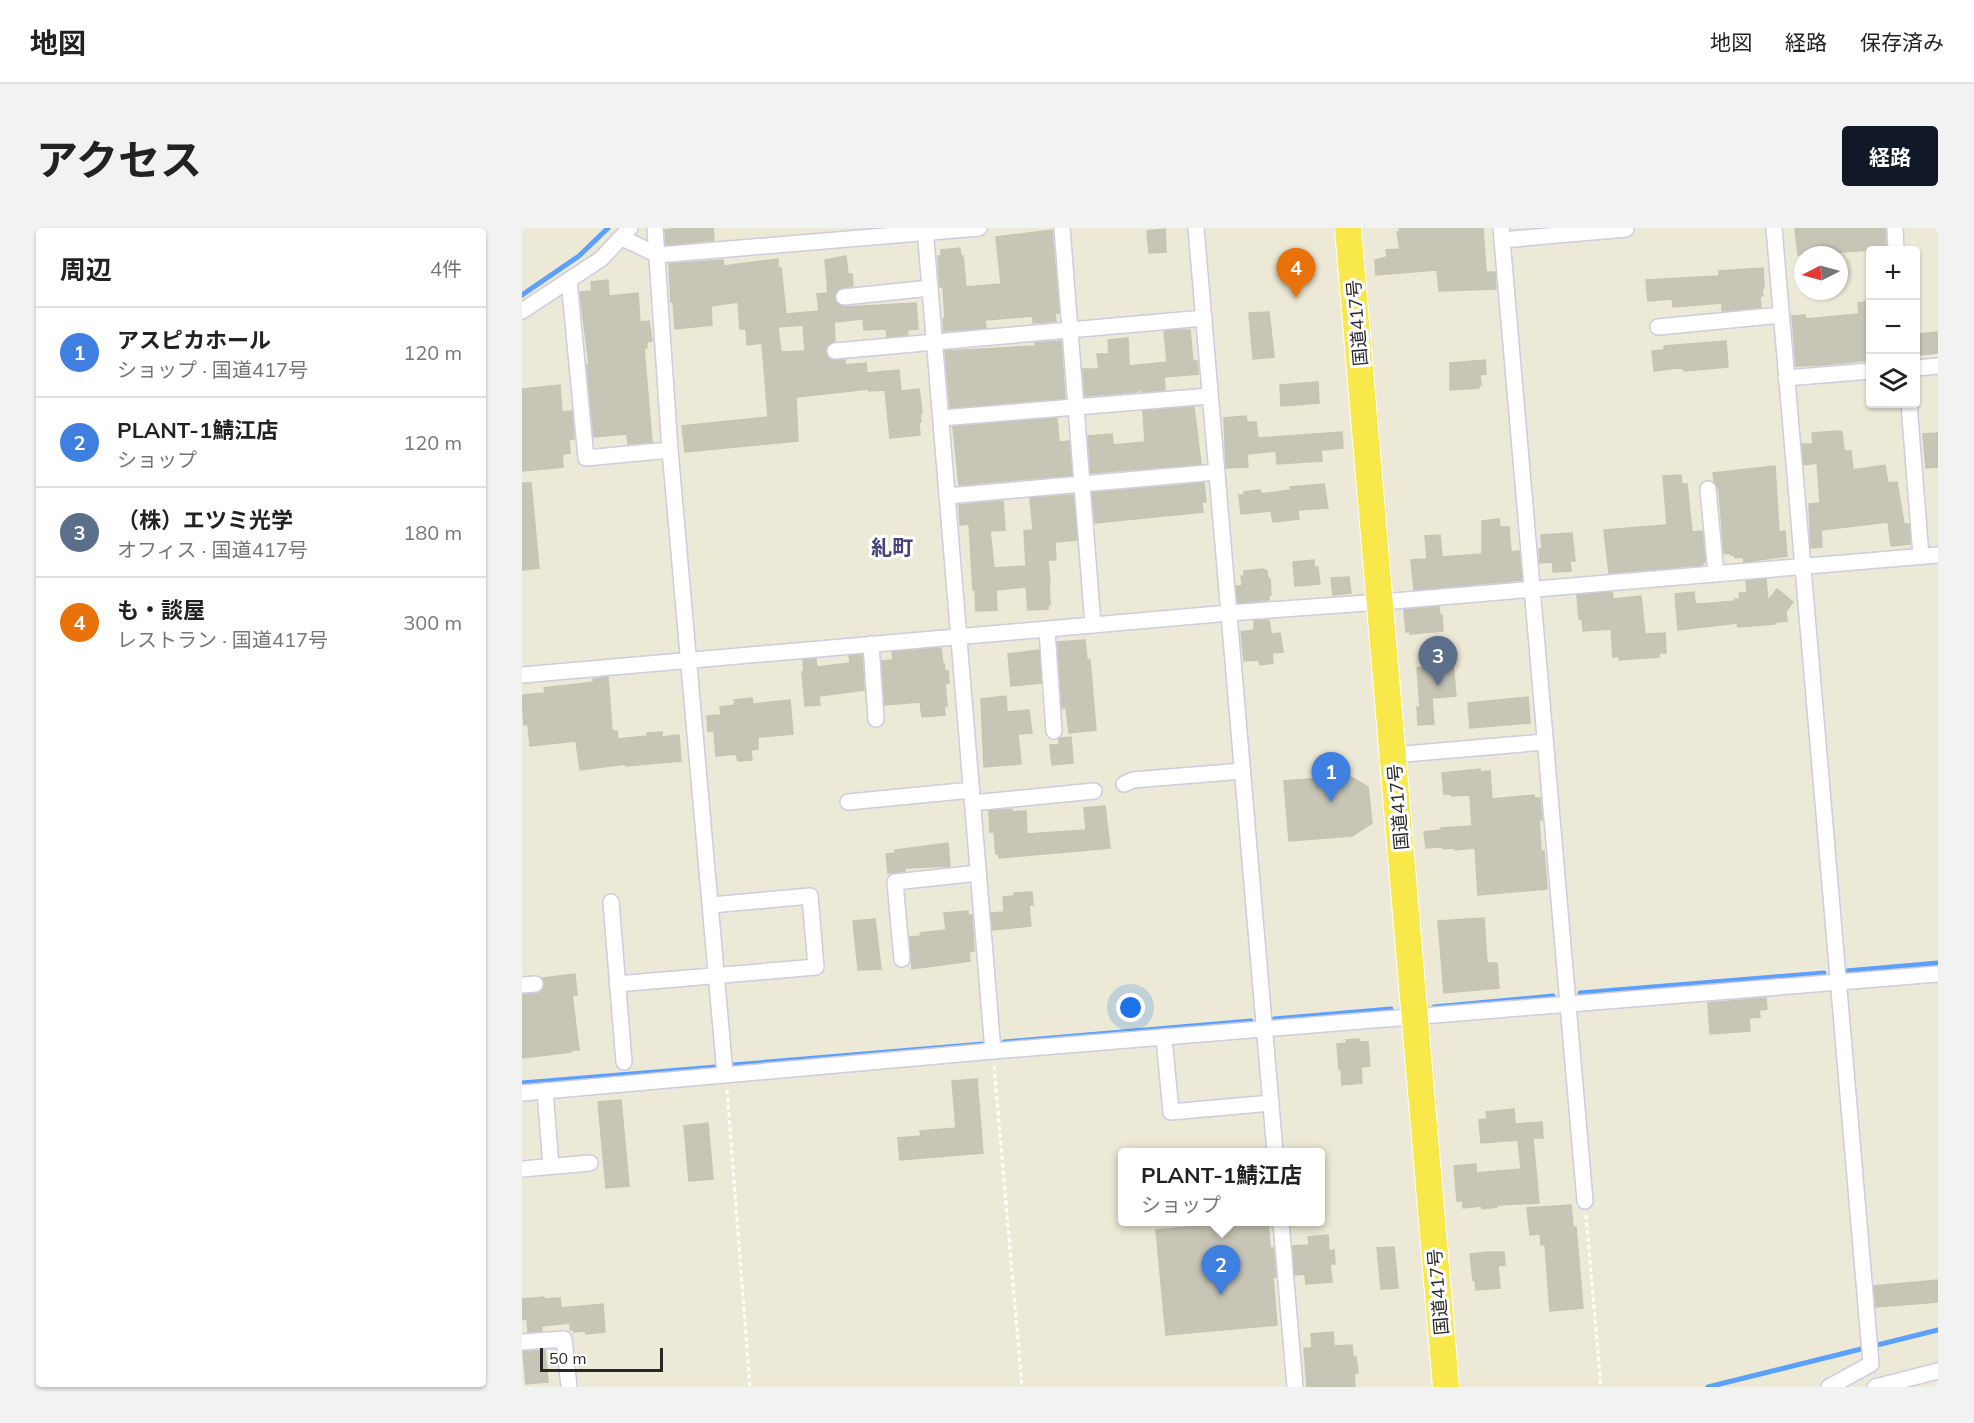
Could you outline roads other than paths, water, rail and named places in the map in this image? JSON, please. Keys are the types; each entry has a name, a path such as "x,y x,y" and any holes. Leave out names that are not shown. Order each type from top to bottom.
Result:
{"highway":[{"name":"国道417号","path":"1348,228 1446,1387"}],"street":[{"path":"655,228 658,255 657,286 670,450 725,1074"},
{"path":"522,311 601,259 626,233 658,255 925,230 979,228"},
{"path":"1062,228 1093,626"},
{"path":"1196,228 1275,1148"},
{"path":"1774,228 1871,1364 1829,1387"},
{"path":"1895,228 1896,246"},
{"path":"1585,1202 1502,234 1626,229"},
{"path":"925,230 993,1051"},
{"path":"568,280 586,458 670,450"},
{"path":"844,297 930,288"},
{"path":"1658,327 1781,315"},
{"path":"836,351 1203,318"},
{"path":"1920,368 1938,366"},
{"path":"1786,378 1866,371"},
{"path":"941,417 1210,396"},
{"path":"1909,408 1921,556"},
{"path":"947,496 1217,472"},
{"path":"1708,489 1716,574"},
{"path":"522,675 1229,613 1938,555"},
{"path":"1047,630 1054,731"},
{"path":"871,644 876,719"},
{"path":"1394,755 1545,742"},
{"path":"1124,784 1133,780 1242,771"},
{"path":"848,802 1094,791"},
{"path":"902,959 895,882 978,873"},
{"path":"617,984 816,966 810,896 711,905"},
{"path":"611,902 624,1062"},
{"path":"522,1093 993,1051 1938,974"},
{"path":"1164,1038 1171,1112 1271,1103"},
{"path":"545,1091 552,1166"},
{"path":"522,1169 590,1163"},
{"path":"1281,1226 1295,1387"},
{"path":"522,1342 564,1339 569,1387"},
{"path":"1875,1387 1938,1371"}],"waterway":[{"path":"522,295 579,256 608,228"},
{"path":"1846,971 1938,963"},
{"path":"1580,993 1824,973"},
{"path":"1434,1007 1553,996"},
{"path":"1274,1019 1391,1009"},
{"path":"1004,1042 1251,1021"},
{"path":"733,1065 983,1044"},
{"path":"522,1083 716,1067"},
{"path":"1708,1387 1938,1330"}],"place":[{"name":"も・談屋","path":"1296,298"},
{"name":"（株）エツミ光学","path":"1438,686"},
{"name":"アスピカホール","path":"1331,802"},
{"name":"PLANT-1鯖江店","path":"1221,1295"}],"district":[{"name":"糺町","path":"892,547"}]}
